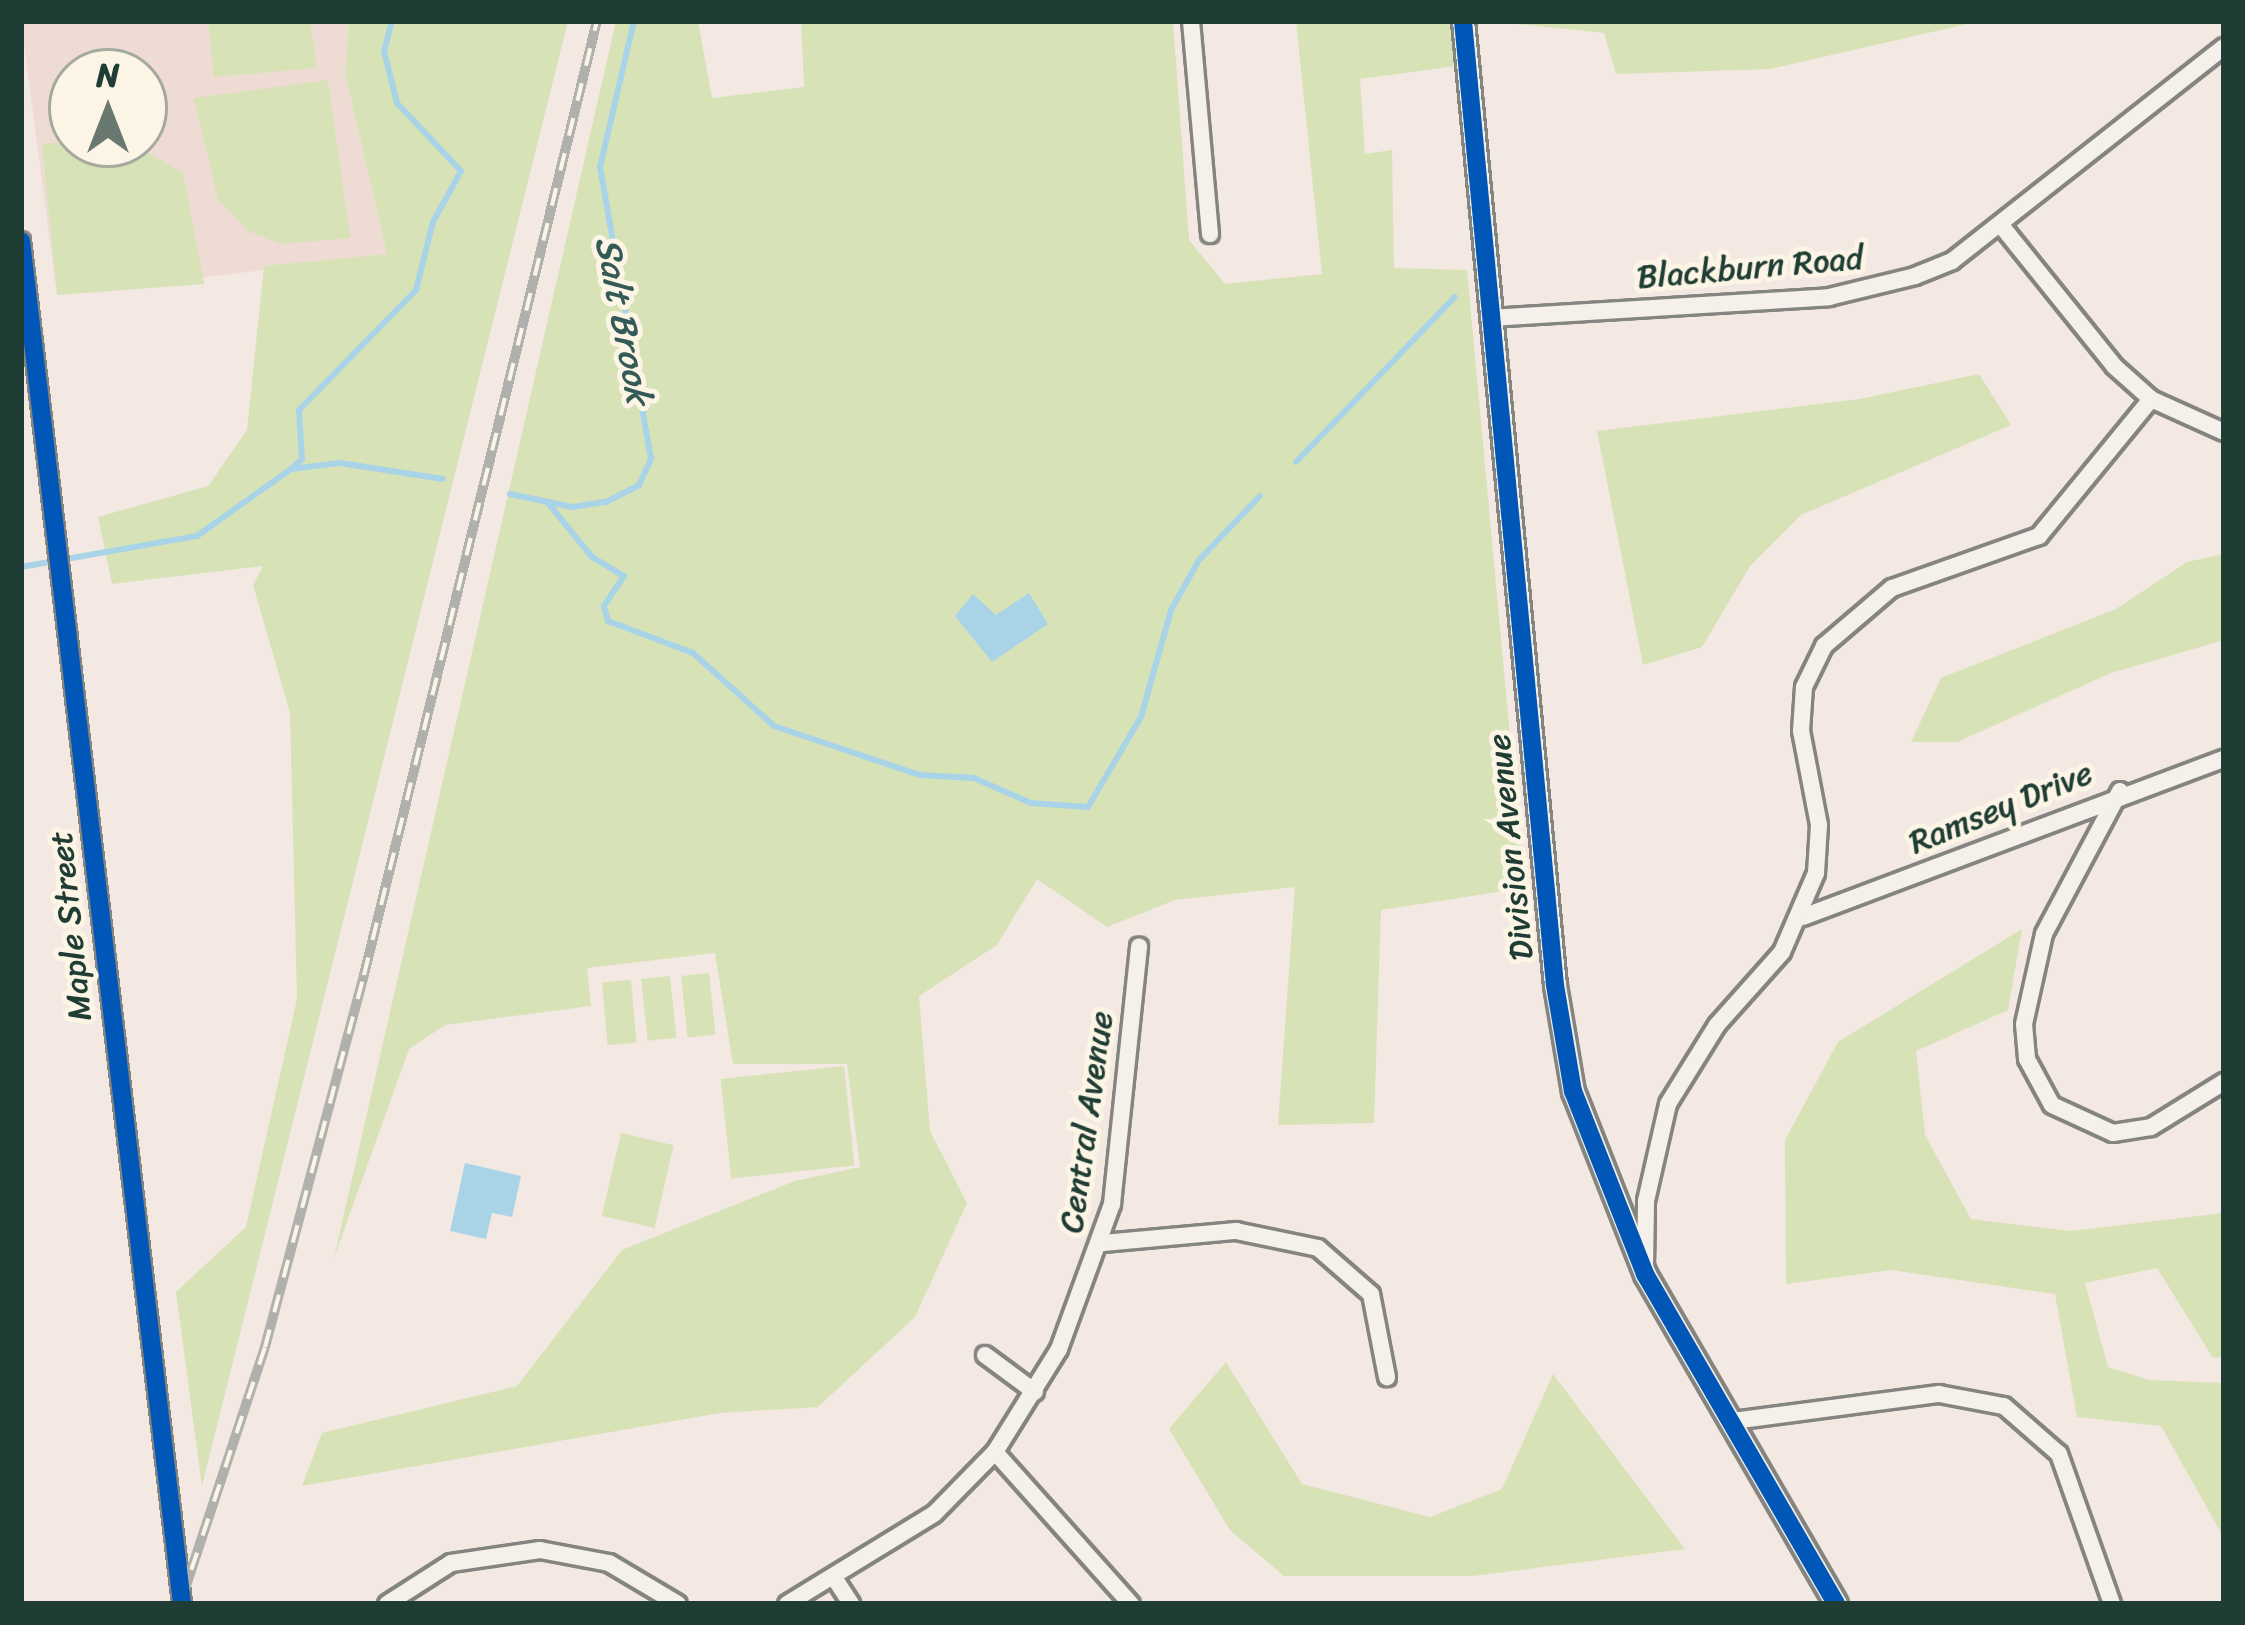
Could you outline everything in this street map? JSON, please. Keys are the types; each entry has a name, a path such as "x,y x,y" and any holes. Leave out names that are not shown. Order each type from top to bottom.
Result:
{"street":[{"path":"1191,21 1210,234"},
{"name":"Division Avenue","path":"1463,21 1555,985 1573,1090 1646,1274 1836,1604"},
{"name":"Blackburn Road","path":"1490,318 1829,297 1934,268 2000,224 2224,46"},
{"path":"2000,224 2152,399 2224,432"},
{"name":"Maple Street","path":"21,242 182,1604"},
{"path":"1646,1274 1646,1201 1668,1104 1803,917 1819,825 1801,731 1804,687 1824,646 1892,588 2039,536 2152,399"},
{"path":"21,403 40,400"},
{"name":"Ramsey Drive","path":"1803,917 1854,905 2120,791 2224,759"},
{"path":"2120,791 2044,934 2027,1003 2027,1059 2052,1105 2113,1133 2151,1127 2224,1082"},
{"name":"Central Avenue","path":"787,1604 835,1579 934,1514 994,1452 1035,1392 1103,1243 1138,946"},
{"path":"1103,1243 1250,1231 1318,1248 1371,1294 1387,1377"},
{"path":"985,1355 1035,1392"},
{"path":"1733,1421 1939,1394 2004,1406 2059,1454 2112,1604"},
{"path":"994,1452 1131,1604"},
{"path":"387,1604 451,1563 540,1550 609,1564 678,1604"},
{"path":"835,1579 850,1604"}],"shaded area":[{"path":"21,21 349,21 345,74 387,255 57,295"}],"green space":[{"path":"208,21 310,21 317,68 214,77"},
{"path":"349,21 568,21 202,1486 176,1292 246,1227 297,999 290,713 253,585 263,566 112,584 98,517 208,486 247,430 264,266 387,254 345,74"},
{"path":"616,21 698,21 712,98 804,87 801,21 1173,21 1189,240 1225,284 1322,274 1296,21 1449,21 1456,66 1360,79 1365,154 1392,150 1394,268 1467,270 1524,888 1381,910 1374,1123 1278,1125 1295,887 1175,900 1107,927 1037,879 997,945 919,996 930,1131 967,1203 915,1317 818,1407 720,1413 302,1486 322,1433 517,1386 622,1250 795,1181 860,1167 847,1064 733,1064 715,953 587,968 591,1006 445,1025 409,1049 334,1258"},
{"path":"1491,21 1980,21 1770,69 1616,74 1604,33"},
{"path":"328,80 350,238 281,244 248,231 218,199 194,98"},
{"path":"42,143 48,143 48,168 168,168 168,164 183,173 204,284 57,295"},
{"path":"1979,374 2011,425 1801,515 1750,566 1702,647 1643,665 1597,431 1860,399"},
{"path":"2224,554 2224,640 2111,673 1957,742 1911,742 1941,678 2116,609 2187,562"},
{"path":"2022,929 2008,1010 1916,1051 1925,1135 1971,1219 2070,1231 2224,1213 2224,1357 2213,1358 2157,1268 2085,1283 2108,1367 2149,1380 2224,1383 2224,1538 2161,1426 2077,1417 2055,1294 1891,1270 1786,1284 1785,1140 1838,1042"},
{"path":"709,973 715,1035 688,1038 681,976"},
{"path":"670,976 676,1038 648,1041 641,979"},
{"path":"631,980 636,1043 608,1045 602,983"},
{"path":"844,1066 854,1165 731,1178 721,1079"},
{"path":"621,1133 674,1145 654,1228 602,1216"},
{"path":"1226,1362 1302,1484 1430,1517 1502,1489 1553,1374 1685,1549 1473,1576 1284,1576 1230,1530 1169,1429"}],"water":[{"path":"1029,593 1048,624 992,662 955,616 973,594 996,615"},
{"path":"465,1163 521,1176 512,1217 492,1213 486,1239 450,1231"}],"waterway":[{"name":"Salt Brook","path":"291,469 302,459 299,410 416,290 433,222 461,171 397,103 384,51 392,21"},
{"name":"Salt Brook","path":"510,494 573,507 606,502 639,485 651,459 600,167 634,21"},
{"path":"1296,462 1455,297"},
{"name":"Salt Brook","path":"21,567 197,536 291,469 340,463 443,479"},
{"path":"548,503 592,557 624,576 604,606 608,621 693,653 774,726 920,775 974,778 1031,803 1088,807 1141,717 1171,610 1199,560 1260,496"}],"railway":[{"path":"180,1604 265,1347 364,975 597,21"}],"cycle path":[{"path":"1463,21 1555,985 1573,1091 1645,1274 1836,1604"},
{"path":"21,241 182,1604"}]}
